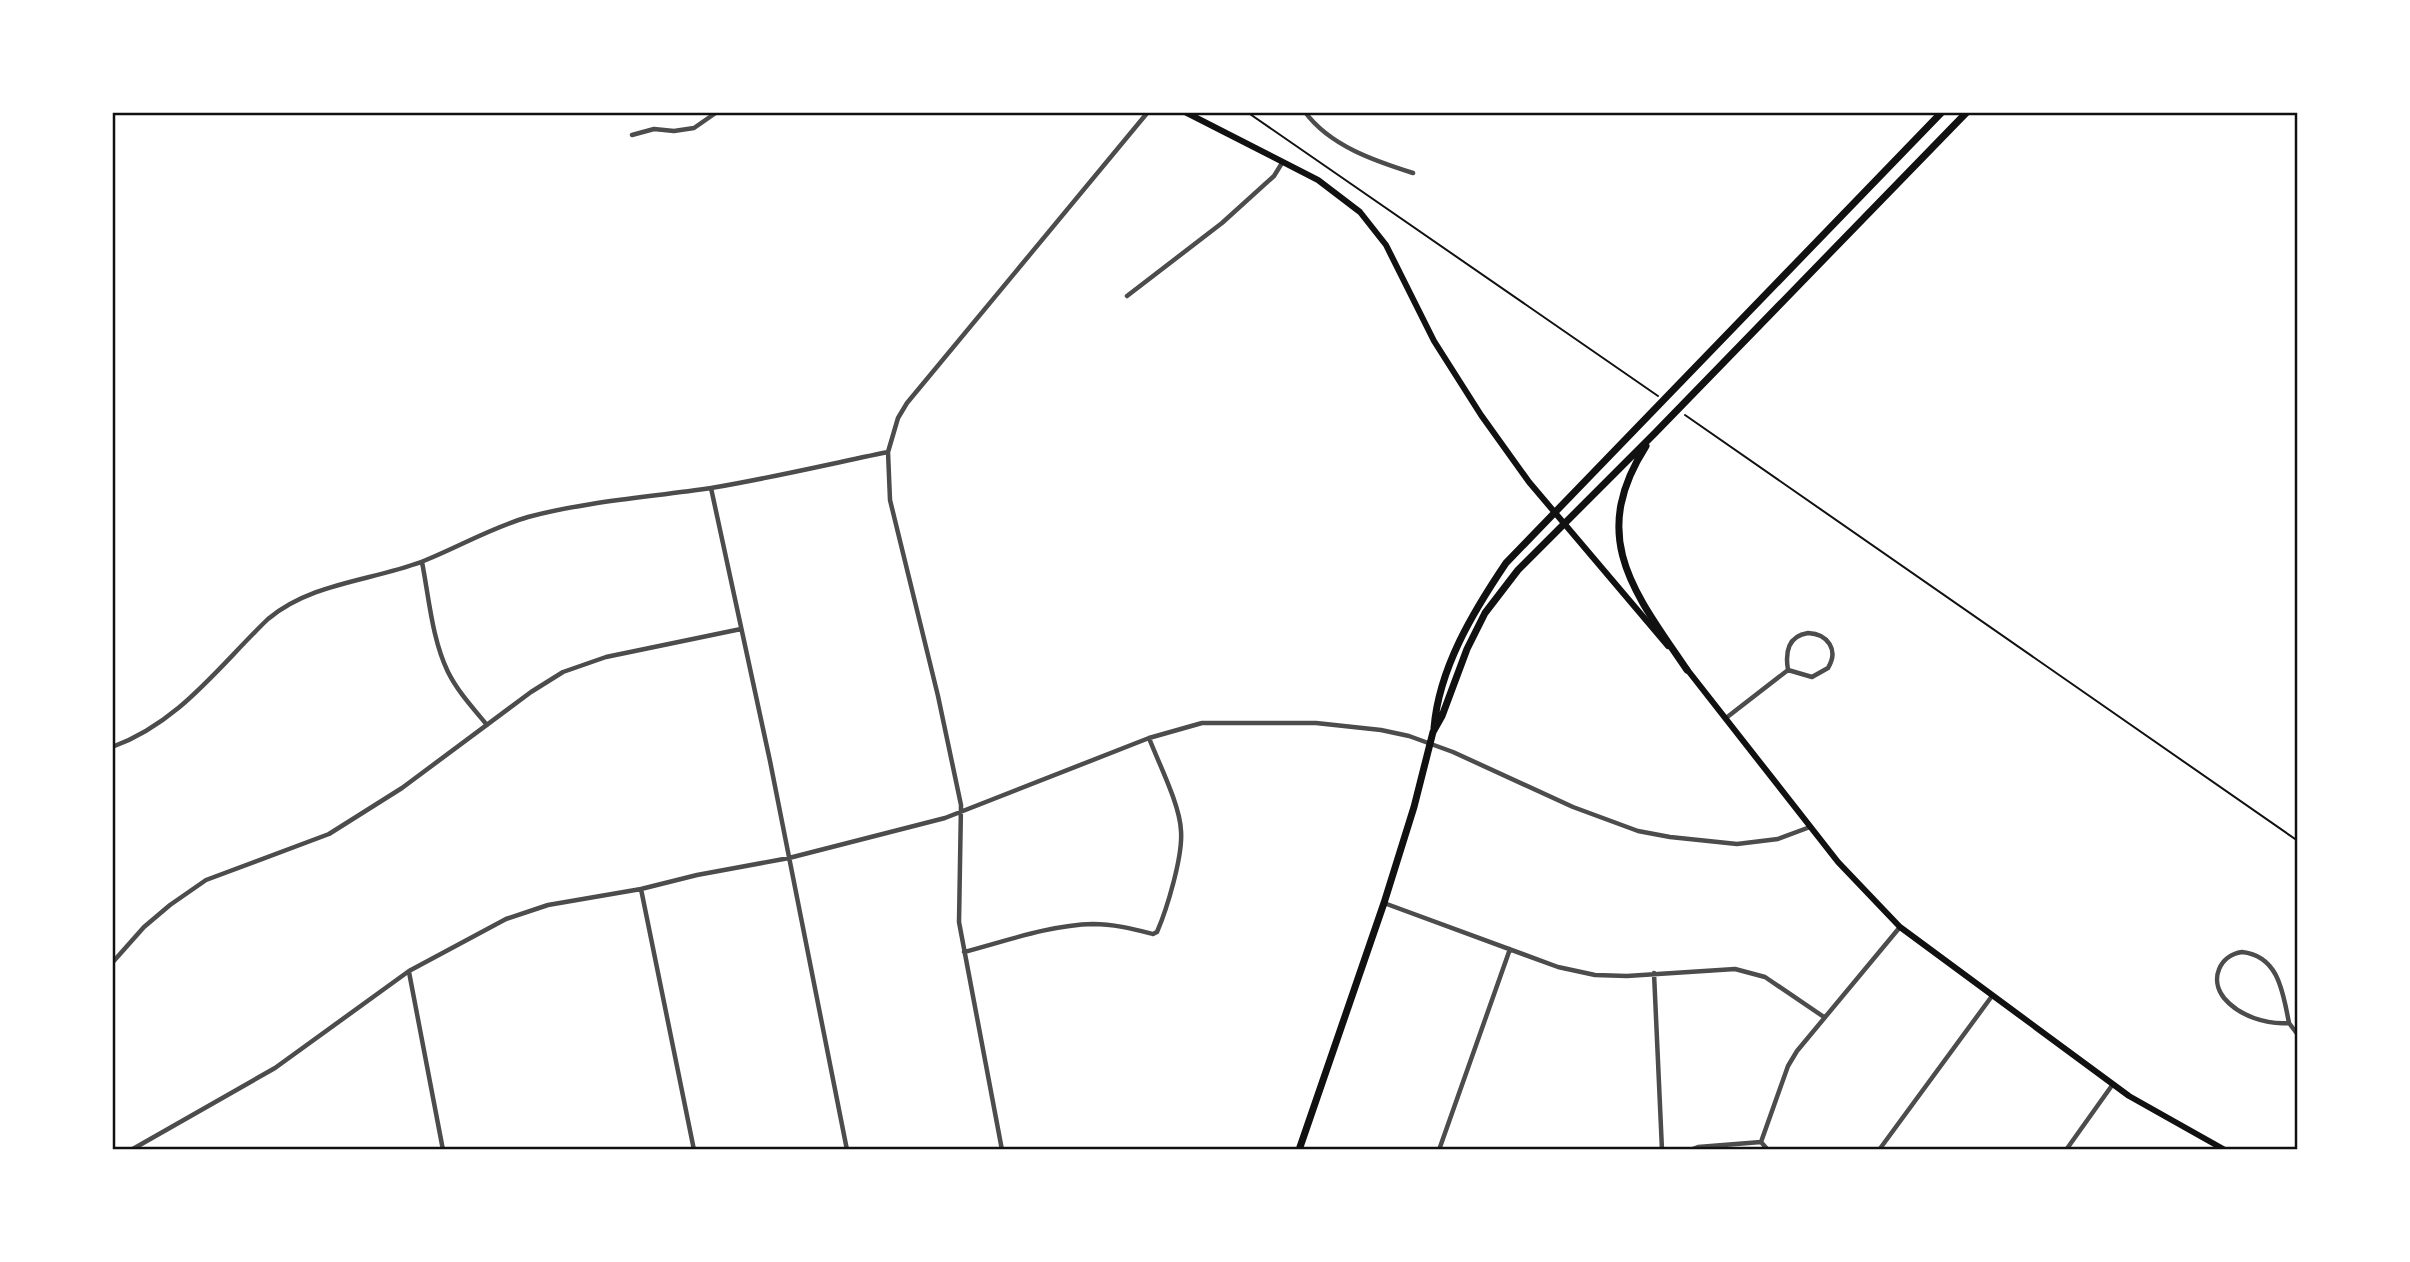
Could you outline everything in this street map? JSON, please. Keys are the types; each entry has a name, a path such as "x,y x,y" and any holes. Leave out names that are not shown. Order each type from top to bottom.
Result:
{"main road":[{"path":"1185,112 1330,188 1358,210 1375,228 1448,365 1529,482 1687,670 1838,862 1900,927 2129,1096 2225,1150"},
{"path":"1299,1150 1384,903 1414,807 1435,714 1466,625 1506,563 1942,112"},
{"path":"1433,732 1485,613 1518,570 1701,387 1967,112"},
{"path":"1655,433 1637,460 1626,485 1620,509 1619,536 1623,562 1633,586 1687,670"}],"street":[{"path":"632,135 654,129 674,131 694,128 717,112"},
{"path":"1002,1150 964,952 959,901 962,880 961,805 938,696 890,500 888,453 898,418 907,403 1147,112"},
{"path":"1305,112 1311,120 1350,148 1379,162 1413,173"},
{"path":"1127,296 1222,223 1275,176 1282,163"},
{"path":"112,747 135,737 174,713 198,692 268,619 291,602 318,591 422,562 499,527 526,518 654,495 711,488 888,453"},
{"path":"711,488 770,761 847,1150"},
{"path":"422,562 442,657 449,674 486,725"},
{"path":"112,963 144,927 206,880 329,834 393,794 550,680 584,664 741,629"},
{"path":"1814,633 1826,638 1830,643 1832,662 1825,671 1812,677 1788,670 1787,653 1794,638 1814,633"},
{"path":"1726,718 1788,670"},
{"path":"131,1150 275,1068 409,971 506,919 548,905 845,845 960,813 1149,738 1202,723 1316,723 1381,730 1430,743 1573,807 1638,831 1670,837 1737,844 1778,839 1810,827"},
{"path":"964,952 1066,927 1111,925 1153,934 1158,928 1176,870 1181,832 1178,814 1149,738"},
{"path":"641,888 694,1150"},
{"path":"1384,903 1558,967 1595,975 1627,976 1735,969 1765,977 1824,1017"},
{"path":"1760,1142 1788,1066 1797,1051 1900,927"},
{"path":"1439,1150 1510,949"},
{"path":"2289,1023 2266,1022 2236,1008 2222,997 2218,985 2218,970 2223,959 2232,953 2242,952 2256,954 2268,963 2283,993 2289,1023 2298,1035"},
{"path":"409,971 443,1150"},
{"path":"1654,973 1662,1150"},
{"path":"1879,1150 1992,996"},
{"path":"2066,1150 2113,1084"},
{"path":"1690,1150 1760,1142 1768,1150"}],"path":[{"path":"1247,112 1657,395"},
{"path":"1679,411 2298,841"}]}
